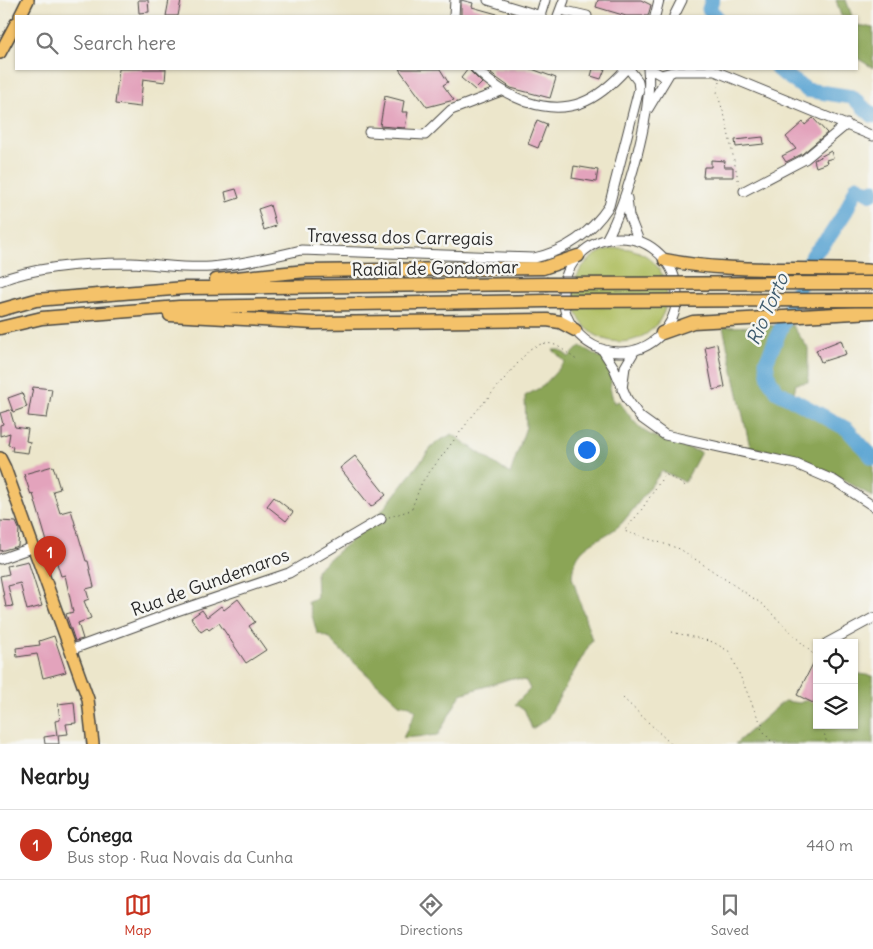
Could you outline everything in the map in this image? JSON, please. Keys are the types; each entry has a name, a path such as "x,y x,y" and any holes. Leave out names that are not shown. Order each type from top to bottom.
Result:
{"highway":[{"path":"185,288 213,281 306,271 543,268 578,256"},
{"path":"665,260 699,267 832,268 873,271"},
{"name":"Radial de Gondomar","path":"0,310 36,300 185,288 873,283"},
{"name":"Radial de Gondomar","path":"0,328 42,318 179,307 546,301 873,300"},
{"path":"118,312 314,323 547,320 560,322 575,330"},
{"path":"662,333 693,322 873,312"}],"main road":[{"path":"20,15 28,0"},
{"path":"0,53 15,25"},
{"path":"0,458 6,468 88,699 94,744"}],"street":[{"path":"454,15 455,0"},
{"path":"488,0 502,2 537,15"},
{"path":"540,15 545,0"},
{"path":"564,0 560,13 578,15"},
{"path":"655,15 659,0"},
{"path":"477,70 501,92 556,109 572,107 599,93 627,70"},
{"name":"Travessa dos Carregais","path":"0,281 22,272 130,263 210,267 301,250 534,258 555,253 599,221 609,206 639,89 638,81 629,70"},
{"path":"606,240 618,218 646,114 649,70"},
{"path":"651,70 661,74 674,71 712,70 873,136"},
{"path":"646,114 674,71"},
{"path":"369,132 425,135 451,110 501,92"},
{"path":"744,191 805,159 847,124"},
{"path":"626,192 629,216 638,241"},
{"path":"622,238 638,241 658,252 665,260 675,280 676,302 674,313 662,333 645,346 635,350 618,351 602,349 583,338 575,330 565,310 564,287 566,277 578,256 595,244 606,240 622,238"},
{"path":"602,349 614,368 622,389 640,417 665,435 796,464 835,482 873,506"},
{"path":"622,389 625,367 635,350"},
{"name":"Rua de Gundemaros","path":"70,650 174,612 290,573 381,519"},
{"path":"0,559 34,547"},
{"path":"834,639 873,618"}],"path":[{"path":"723,74 717,93 725,117 738,181 744,191"},
{"path":"381,519 411,510 422,482 474,414 530,349 541,342 554,344 578,361"},
{"path":"689,488 664,474 640,512 624,531 680,549 762,604 813,654"},
{"path":"672,632 713,642 730,652 758,718 764,726"},
{"path":"623,698 671,744"},
{"path":"761,728 770,740 779,744"},
{"path":"823,729 826,744"}],"green space":[{"path":"836,0 846,0 852,15 841,15"},
{"path":"858,25 873,28 873,68 858,59"},
{"path":"620,248 638,251 653,262 664,277 667,295 664,313 653,328 638,339 620,342 602,339 587,328 576,313 573,295 576,277 587,262 602,251"},
{"path":"792,325 808,348 808,382 796,384 794,392 785,399 845,431 863,437 873,447 873,497 841,478 798,457 750,447 723,327"},
{"path":"580,346 603,359 615,359 610,388 614,403 619,401 638,426 651,435 701,452 685,482 662,471 622,523 584,549 578,556 572,577 592,640 547,719 532,729 525,711 515,704 530,689 526,681 512,678 461,694 438,735 403,738 416,711 410,706 399,704 334,644 330,638 317,633 308,601 317,598 316,570 373,522 435,443 452,434 510,474 526,427 525,396 543,386 565,362 553,350 560,350 569,357"},
{"path":"858,674 873,676 873,744 735,744 784,701 800,703 813,695 813,729 858,729"}],"building":[{"path":"138,0 148,0 149,12 139,13"},
{"path":"169,0 181,0 178,15 166,15"},
{"path":"461,0 473,3 472,7 497,14 497,15 461,15"},
{"path":"598,0 641,0 651,5 648,15 623,15 596,7"},
{"path":"119,70 166,70 165,82 143,79 140,107 115,104"},
{"path":"400,70 441,70 448,82 443,85 454,100 427,107"},
{"path":"469,70 482,83 475,90 461,78"},
{"path":"492,70 535,70 556,78 550,98 511,88 491,74"},
{"path":"593,70 605,70 601,79 591,76"},
{"path":"385,96 404,101 402,112 408,112 405,128 380,126"},
{"path":"813,118 827,133 802,154 786,162 782,156 796,149 786,137 803,122 805,125"},
{"path":"537,120 547,124 538,148 528,144"},
{"path":"763,137 764,144 736,147 735,140"},
{"path":"831,151 833,158 826,160 827,163 816,167 814,160"},
{"path":"711,160 725,161 724,167 733,167 733,177 703,177 704,167 711,167"},
{"path":"574,166 598,170 596,182 572,178"},
{"path":"236,189 239,198 227,202 225,192"},
{"path":"270,205 276,226 264,230 258,209"},
{"path":"841,340 846,354 821,362 816,350"},
{"path":"717,344 725,387 713,390 705,347"},
{"path":"33,387 52,389 47,418 28,416"},
{"path":"22,393 27,407 13,412 8,398"},
{"path":"10,410 15,427 28,429 26,441 30,442 28,453 12,451 13,446 8,445 10,433 0,436 0,425 3,424 0,413"},
{"path":"355,456 386,495 371,507 340,468"},
{"path":"53,466 60,489 53,491 60,513 71,510 86,561 88,561 94,587 86,589 89,599 84,601 91,618 78,623 83,639 75,641 66,614 73,612 65,575 61,576 54,554 58,553 50,552 33,494 31,495 24,474"},
{"path":"274,497 293,512 286,521 267,506"},
{"path":"0,521 16,522 19,529 18,546 0,551"},
{"path":"28,561 42,606 27,610 20,583 8,586 13,606 6,607 0,576 9,574 7,566"},
{"path":"238,599 255,622 249,626 266,650 246,663 219,623 209,630 207,628 201,632 191,618 202,610 207,617 221,606 224,610"},
{"path":"54,636 66,672 43,678 37,654 17,657 16,648 40,645 39,641"},
{"path":"813,664 813,703 797,695"},
{"path":"74,702 76,723 66,724 68,734 58,735 59,744 45,744 44,737 57,735 55,721 60,720 58,704"}],"waterway":[{"name":"Rio Torto","path":"712,0 709,9 715,15"},
{"name":"Rio Torto","path":"778,70 807,90 852,97 873,116"},
{"name":"Rio Torto","path":"873,190 871,194 857,186 846,211 829,237 813,255 766,362 769,379 777,391 847,429 873,458"}],"place":[{"name":"Cónega","path":"50,577"}]}
